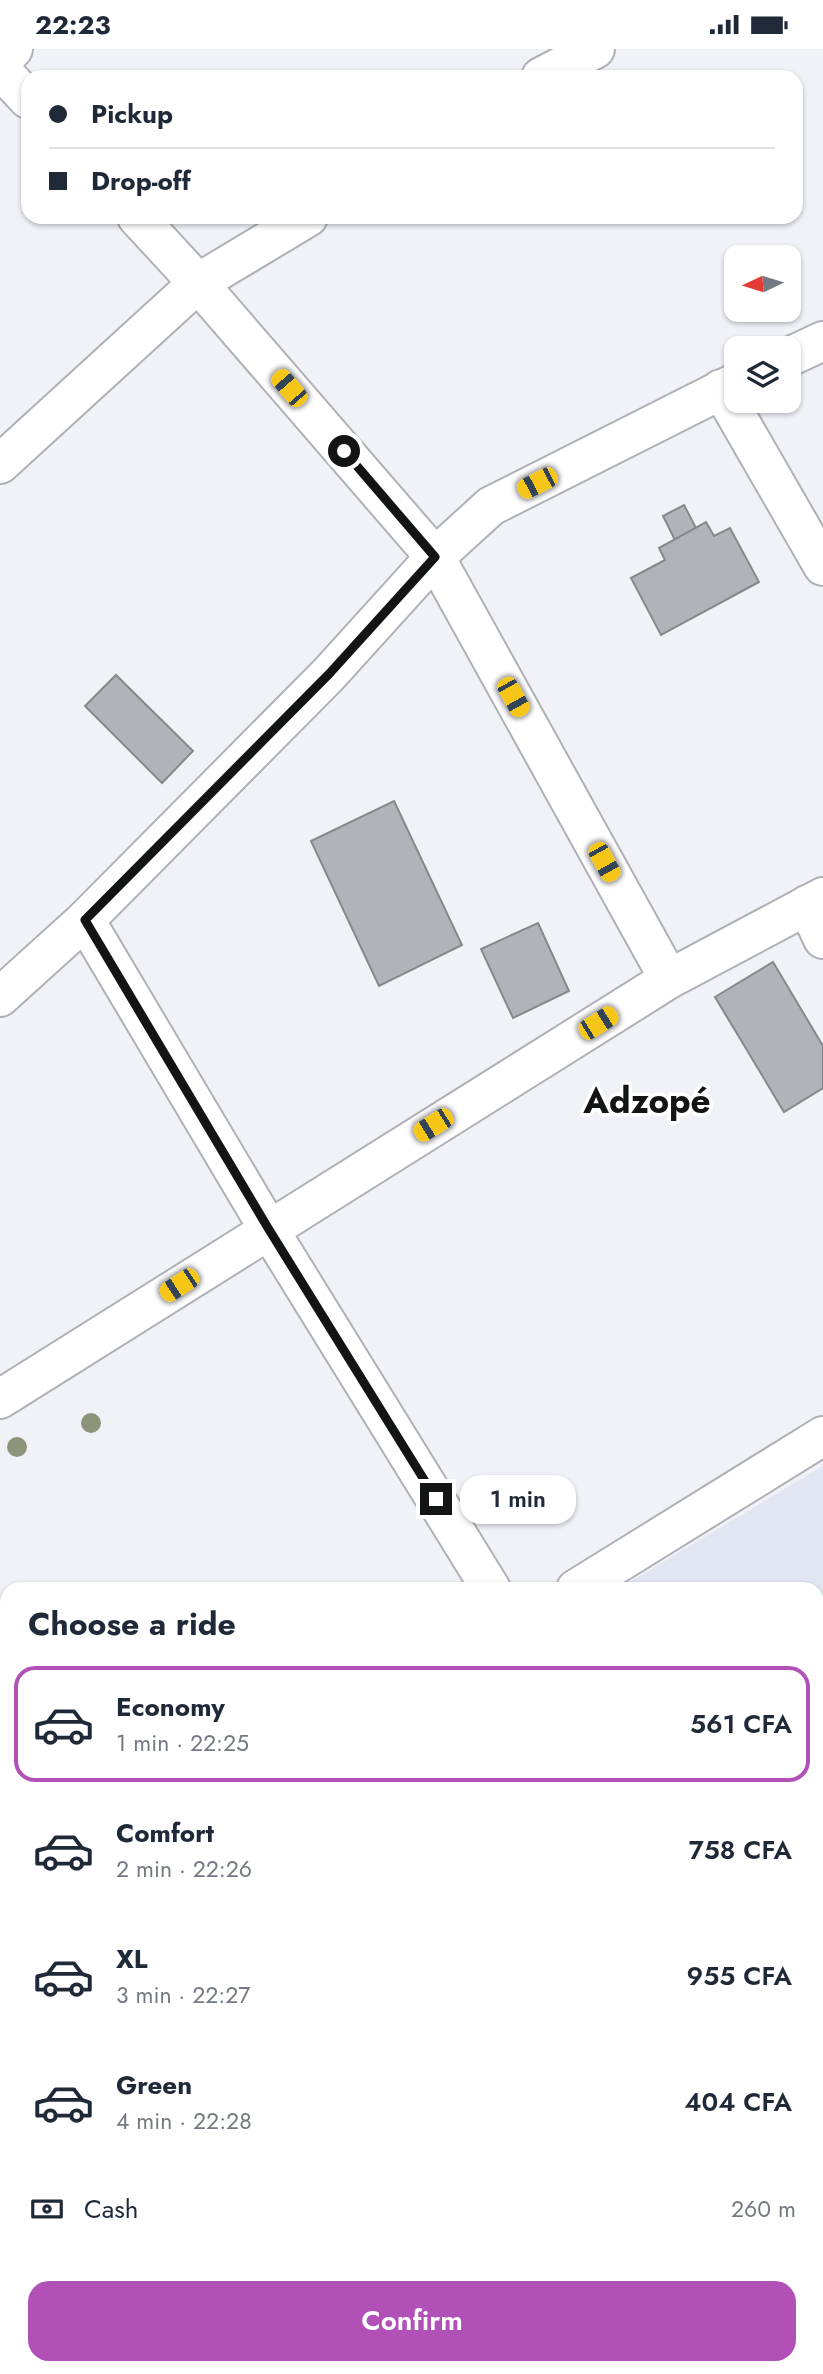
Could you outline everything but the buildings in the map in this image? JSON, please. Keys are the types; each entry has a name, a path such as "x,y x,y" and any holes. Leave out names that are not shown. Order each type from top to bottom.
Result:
{"street":[{"path":"0,62 13,49"},
{"path":"554,70 595,49"},
{"path":"0,69 21,92"},
{"path":"143,224 198,283 435,557 669,979"},
{"path":"0,464 198,283 296,224"},
{"path":"801,351 823,341"},
{"path":"0,996 85,920 329,674 435,557 491,506 724,389"},
{"path":"743,413 823,566"},
{"path":"0,1399 268,1228 669,979 818,914"},
{"path":"85,920 268,1228 487,1582"},
{"path":"587,1582 823,1436"}],"shaded area":[{"path":"823,1466 823,1582 630,1582"}],"district":[{"name":"Adzopé","path":"647,1101"}],"route":[{"path":"344,451 435,557 329,674 85,920 268,1228 436,1499"}]}
